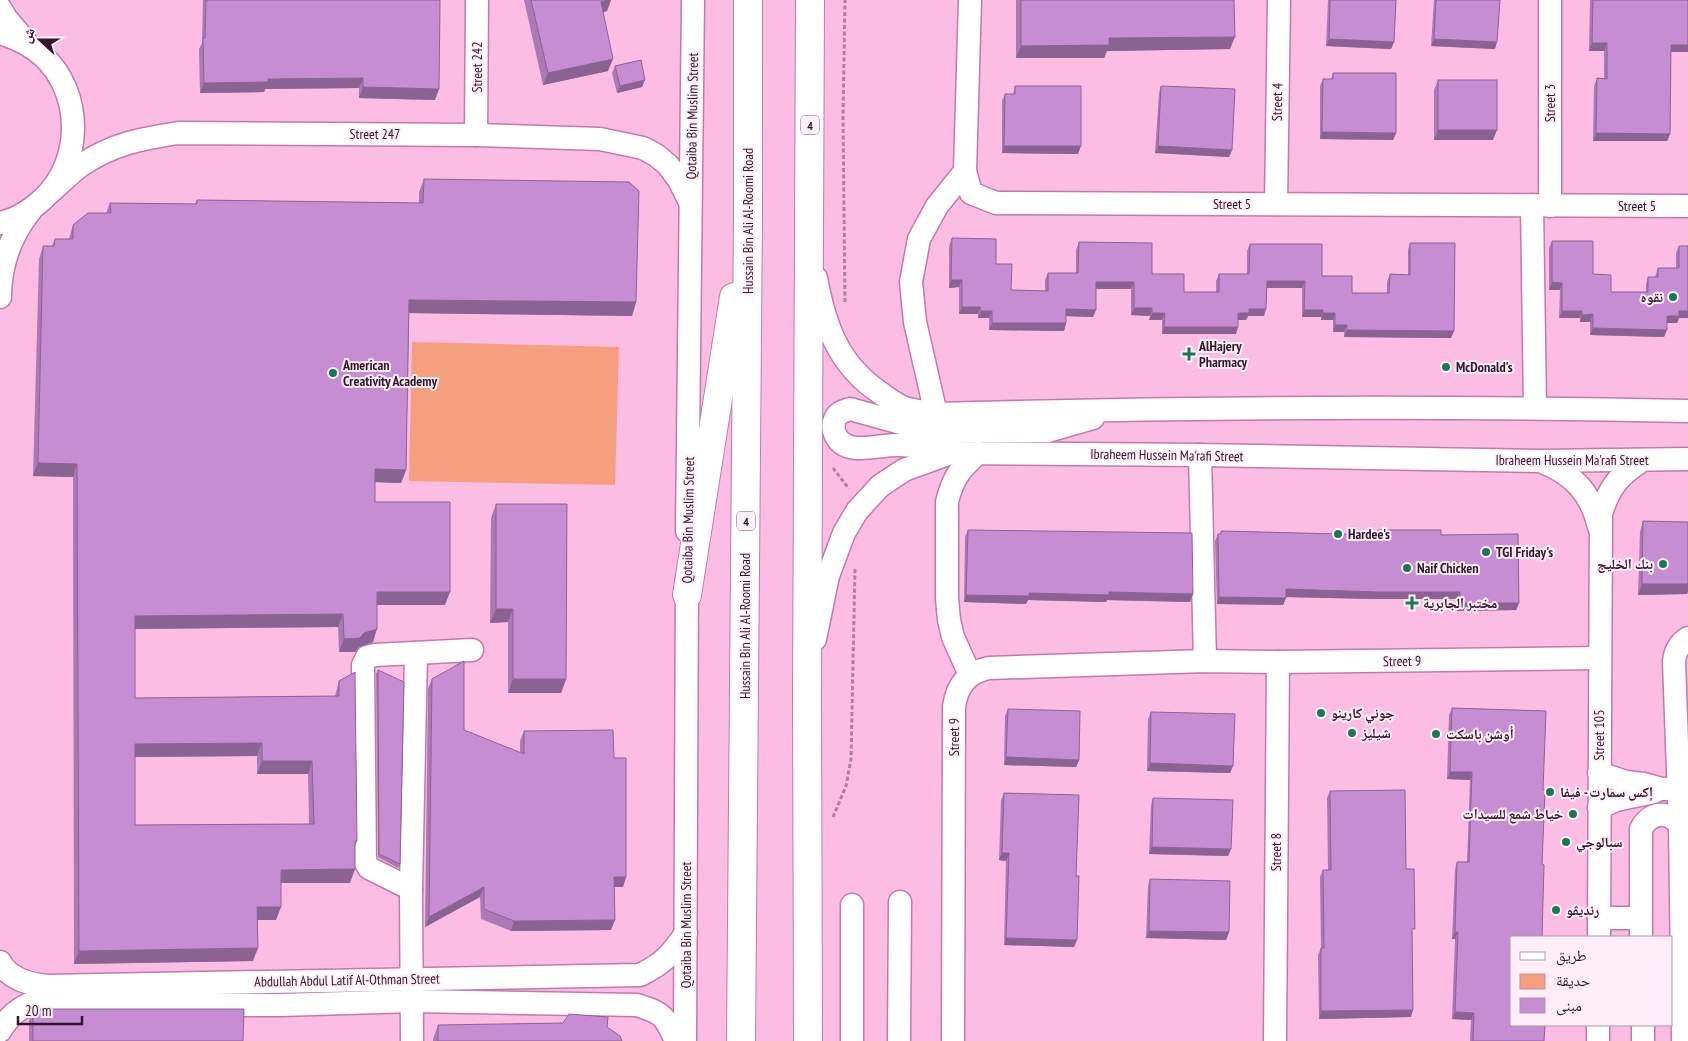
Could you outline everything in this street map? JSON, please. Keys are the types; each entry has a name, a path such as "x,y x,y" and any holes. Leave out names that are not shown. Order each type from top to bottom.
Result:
{"highway":[{"name":"Hussain Bin Ali Al-Roomi Road","path":"741,1041 748,0"},
{"name":"4","path":"808,1041 807,695 810,0"},
{"path":"687,595 730,316 748,214"}],"street":[{"name":"Street 242","path":"476,135 477,0"},
{"name":"Qotaiba Bin Muslim Street","path":"685,1041 693,0"},
{"name":"Street 5","path":"970,0 965,171 971,193 996,203 1688,206"},
{"name":"Street 4","path":"1276,204 1279,0"},
{"name":"Street 3","path":"1535,408 1550,0"},
{"path":"0,8 30,46"},
{"path":"0,33 13,37 44,56 63,84 70,99 73,116 72,141 66,166 58,180 19,227 9,247 2,272 0,297"},
{"name":"Street 247","path":"42,200 80,166 116,146 137,139 178,133 476,135 600,138 643,148 656,155 668,165 680,180 691,204"},
{"path":"936,414 915,322 911,282 919,239 937,206 965,171"},
{"path":"0,223 20,216 42,200"},
{"path":"810,250 820,300 830,333 841,354 864,382 894,403 906,408 936,414 1123,409 1535,408 1688,411"},
{"path":"951,453 896,444 865,449 848,446 842,443 836,436 833,430 834,420 841,412 850,409 915,427 943,431 1048,431 1123,409"},
{"name":"Ibraheem Hussein Ma'rafi Street","path":"807,695 816,632 828,576 844,534 857,510 880,486 904,470 951,453 1542,461 1688,459"},
{"path":"970,675 953,638 949,620 947,598 947,502 950,490 961,468 978,453"},
{"path":"1200,455 1205,661"},
{"name":"Street 105","path":"1599,928 1601,514 1606,497 1615,482 1628,469 1643,460"},
{"name":"Street 105","path":"1542,461 1560,469 1575,480 1587,495 1596,513 1600,532"},
{"path":"1683,1041 1680,826 1670,789 1675,654 1682,642 1688,638"},
{"path":"411,889 369,868 365,861 364,665 367,657 375,655 472,650"},
{"path":"412,1041 411,889 416,653"},
{"name":"Street 9","path":"954,1041 954,707 960,687 970,675 979,670 989,668 1205,661 1278,662 1599,658"},
{"name":"Street 8","path":"1275,1041 1278,662"},
{"path":"1599,773 1616,780 1670,789"},
{"path":"1599,808 1616,800 1670,789"},
{"path":"1599,928 1641,928 1641,829 1648,819 1660,814 1671,817 1680,826"},
{"path":"899,1041 900,902"},
{"path":"852,905 852,1041"},
{"name":"Abdullah Abdul Latif Al-Othman Street","path":"0,962 4,970 17,979 30,985 47,986 640,975 658,966 673,953 686,933"},
{"name":"Abdullah Abdul Latif Al-Othman Street","path":"0,1031 15,1011 29,1004 281,1005 413,1001 637,1005 656,1011 665,1019 676,1041"},
{"path":"1598,1026 1598,1041"},
{"path":"1643,1026 1643,1041"}],"green space":[{"path":"412,342 619,347 615,485 409,481"}],"building":[{"path":"206,0 440,0 439,89 363,87 363,78 268,79 268,82 204,83 203,38 205,38"},
{"path":"531,0 608,0 601,2 613,59 548,73"},
{"path":"1021,0 1234,0 1235,37 1109,38 1109,45 1021,46"},
{"path":"1330,0 1396,0 1394,42 1329,39"},
{"path":"1436,0 1500,0 1497,42 1434,39"},
{"path":"1593,0 1688,0 1688,45 1671,45 1670,134 1596,133 1597,78 1607,79 1607,43 1592,43"},
{"path":"641,60 645,80 620,86 615,66"},
{"path":"1333,73 1396,73 1396,133 1322,132 1323,79 1333,79"},
{"path":"1438,80 1497,80 1497,130 1438,130"},
{"path":"1015,86 1081,86 1081,146 1004,146 1005,94 1015,94"},
{"path":"1161,86 1235,89 1232,150 1158,146"},
{"path":"424,179 629,182 639,191 636,302 409,300 406,470 375,469 375,502 450,502 450,592 377,592 377,629 364,633 360,638 344,639 343,614 135,616 135,698 339,696 339,681 355,672 357,841 355,841 355,869 281,870 281,907 257,907 258,948 79,951 77,464 38,463 43,246 54,246 55,239 73,239 73,225 88,213 111,213 110,203 197,204 197,200 423,203","holes":["262,743 262,761 312,761 314,824 135,825 135,744"]},
{"path":"952,238 996,239 996,264 1012,264 1011,290 1048,291 1048,273 1078,273 1079,242 1152,243 1152,274 1184,274 1184,292 1219,292 1219,274 1249,274 1250,244 1322,244 1322,276 1352,276 1352,293 1389,293 1390,274 1410,275 1410,243 1455,243 1454,331 1347,330 1347,325 1335,325 1335,313 1323,313 1323,310 1304,310 1305,281 1267,281 1266,309 1249,309 1249,313 1238,313 1238,327 1164,327 1165,313 1152,313 1152,308 1134,308 1134,282 1096,282 1096,310 1066,309 1066,323 992,323 992,311 981,311 980,307 962,307 962,280 951,280"},
{"path":"1552,241 1593,241 1593,274 1611,275 1611,292 1648,292 1648,277 1658,277 1658,268 1679,268 1679,246 1688,246 1688,311 1679,311 1679,316 1667,316 1667,330 1593,328 1593,314 1582,315 1582,311 1562,311 1562,283 1552,282"},
{"path":"496,504 567,504 566,679 513,679 513,609 496,609"},
{"name":"بنك الخليج","path":"1643,521 1688,522 1688,584 1642,584"},
{"path":"968,530 1192,533 1193,594 1109,592 1109,595 1029,593 1029,596 966,595"},
{"path":"1378,530 1441,530 1441,535 1518,534 1519,603 1460,603 1460,592 1286,589 1286,598 1219,597 1218,534 1221,534 1221,531 1378,535"},
{"path":"464,661 464,730 524,754 524,731 613,730 614,758 626,758 626,877 614,877 615,920 514,921 484,909 484,887 429,917 432,679"},
{"path":"378,670 404,682 400,864 379,854"},
{"path":"1452,708 1546,711 1543,790 1545,790 1542,936 1510,936 1510,1026 1545,1026 1544,1041 1473,1041 1474,1013 1455,1012 1458,932 1455,932 1457,862 1469,862 1472,772 1450,772"},
{"path":"1008,709 1080,711 1079,760 1006,757"},
{"path":"1151,712 1235,714 1233,766 1150,763"},
{"path":"1405,790 1406,869 1414,869 1415,929 1412,929 1413,1010 1321,1011 1321,948 1324,948 1323,870 1331,870 1330,791"},
{"path":"1004,793 1079,795 1076,876 1079,876 1077,940 1006,938 1009,853 1002,853"},
{"path":"1153,798 1233,800 1231,849 1152,847"},
{"path":"1150,879 1230,881 1229,932 1149,931"},
{"path":"33,1009 244,1009 243,1041 33,1041"},
{"path":"569,1014 608,1017 607,1027 620,1036 622,1041 438,1041 438,1025 563,1023"}],"place":[{"name":"نقوه","path":"1673,297"},
{"name":"AlHajery Pharmacy","path":"1189,354"},
{"name":"McDonald's","path":"1446,367"},
{"name":"American Creativity Academy","path":"333,373"},
{"name":"Hardee's","path":"1338,534"},
{"name":"TGI Friday's","path":"1486,552"},
{"name":"بنك الخليج","path":"1663,564"},
{"name":"Naif Chicken","path":"1407,568"},
{"name":"مختبر الجابرية","path":"1412,603"},
{"name":"جوني كارينو","path":"1321,713"},
{"name":"شيليز","path":"1352,733"},
{"name":"أوشن باسكت","path":"1436,734"},
{"name":"إكس سمارت - فيفا","path":"1550,792"},
{"name":"خياط شمع للسيدات","path":"1573,814"},
{"name":"سبالوجي","path":"1566,842"},
{"name":"رنديڤو","path":"1556,910"}]}
